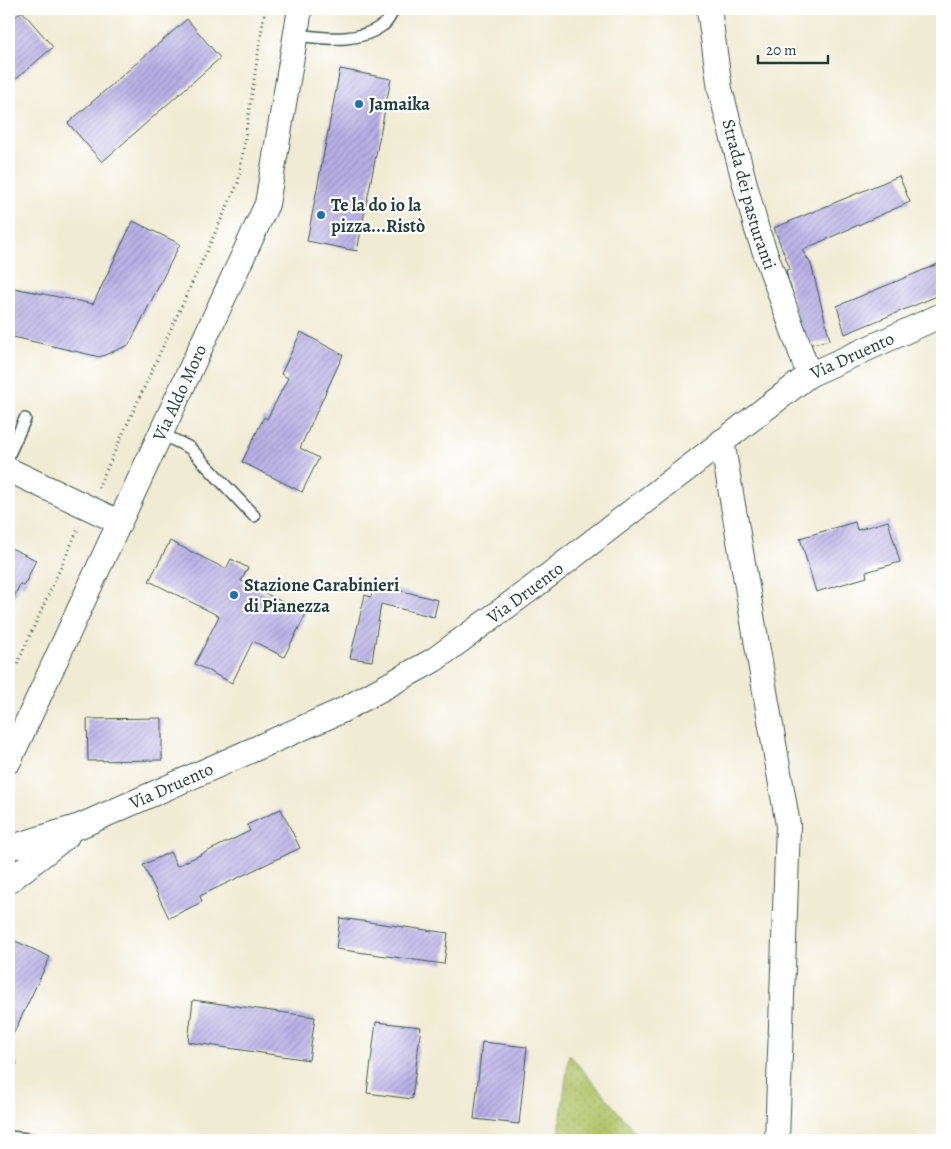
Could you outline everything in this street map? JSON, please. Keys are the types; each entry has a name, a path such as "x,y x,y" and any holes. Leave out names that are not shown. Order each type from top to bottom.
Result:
{"street":[{"name":"Via Aldo Moro","path":"9,761 267,204 300,9"},
{"name":"Strada dei pasturanti","path":"709,9 720,89 757,230 809,375"},
{"name":"Via Druento","path":"9,848 80,826 341,711 434,660 536,585 809,375 942,315"},
{"path":"722,441 788,825 777,1140"},
{"path":"9,470 119,522"},
{"name":"Via Druento","path":"9,881 80,826"}],"lane":[{"path":"296,35 342,39 365,34 385,24 394,9"},
{"path":"9,454 25,419"},
{"path":"160,433 190,448 254,516"},
{"path":"9,1137 36,1140"}],"path":[{"path":"9,682 238,183 265,9"}],"green space":[{"path":"569,1054 642,1140 558,1140"}],"building":[{"path":"22,11 53,47 9,85 9,22"},
{"path":"187,19 220,58 102,162 68,123"},
{"path":"340,69 391,79 357,251 307,241"},
{"path":"899,176 910,202 802,250 811,264 830,340 803,346 786,270 790,269 774,228"},
{"path":"133,221 180,244 129,345 100,357 9,336 9,287 93,304"},
{"path":"938,264 942,275 942,294 845,334 837,306"},
{"path":"301,332 343,355 300,448 319,458 302,492 242,462 264,417 267,419 288,378 281,374"},
{"path":"888,521 900,562 866,572 867,577 816,592 800,538 855,522 857,530"},
{"path":"170,541 226,569 231,559 248,568 241,581 306,614 284,657 253,641 232,683 195,664 219,616 149,581"},
{"path":"9,547 36,560 24,586 20,584 9,608"},
{"path":"375,584 438,600 434,617 381,604 372,661 350,658 365,595 371,597"},
{"path":"162,718 162,760 88,761 87,719"},
{"path":"281,809 300,848 200,896 202,902 169,918 143,865 170,852 177,866 250,831 247,825"},
{"path":"340,918 448,933 444,964 336,949"},
{"path":"9,938 50,957 9,1043"},
{"path":"193,1000 315,1017 309,1060 188,1042"},
{"path":"376,1022 421,1027 412,1099 367,1093"},
{"path":"482,1042 527,1047 519,1124 474,1119"},
{"path":"9,1059 17,1063 9,1081"}],"place":[{"name":"Jamaika","path":"359,104"},
{"name":"Te la do io la pizza...Ristò","path":"321,215"},
{"name":"Stazione Carabinieri di Pianezza","path":"234,595"}]}
